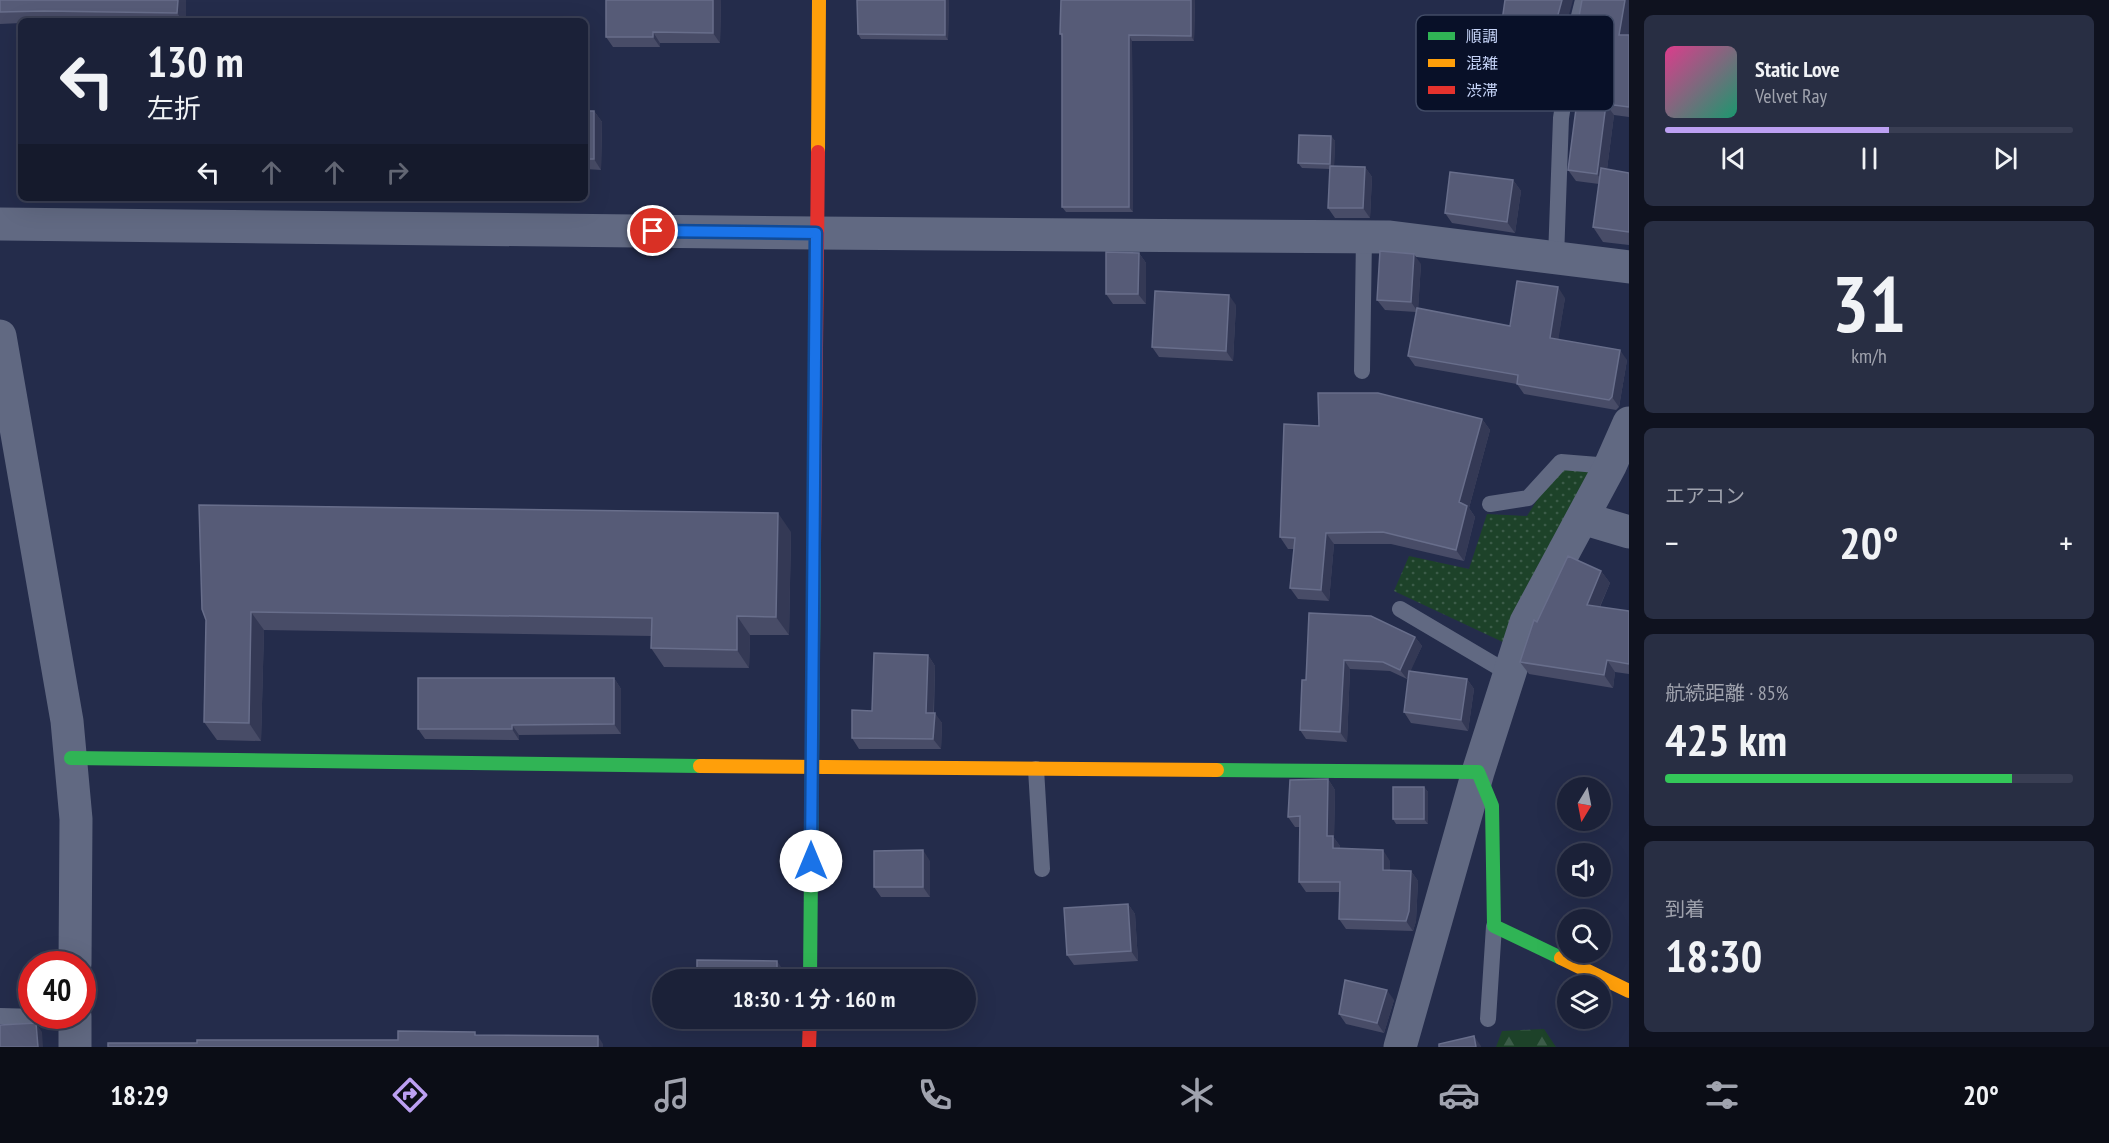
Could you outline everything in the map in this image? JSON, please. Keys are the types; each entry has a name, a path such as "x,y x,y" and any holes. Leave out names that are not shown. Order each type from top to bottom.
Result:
{"street":[{"path":"810,969 819,0"},
{"path":"0,224 1390,237 1629,267"},
{"path":"0,336 5,399 67,721 76,819 75,951"},
{"path":"1400,1047 1478,772 1526,622 1610,466 1629,423"},
{"path":"1582,518 1629,532"},
{"path":"71,758 1478,772"},
{"path":"1478,772 1492,806 1494,926 1629,991"},
{"path":"809,1047 810,1029"}],"lane":[{"path":"1579,15 1583,0"},
{"path":"1556,258 1562,111"},
{"path":"1362,371 1364,237"},
{"path":"1490,504 1528,498 1561,462 1610,466"},
{"path":"1400,609 1510,674"},
{"path":"1036,769 1042,869"},
{"path":"1488,1020 1494,926"},
{"path":"0,1016 18,1019"}],"green space":[{"path":"1561,462 1596,473 1507,644 1394,591 1409,556 1469,569 1487,514 1527,516"},
{"path":"1544,1029 1556,1047 1496,1047 1502,1031"}],"building":[{"path":"0,0 178,0 177,13 0,12"},
{"path":"606,0 713,0 713,33 653,32 653,37 606,37"},
{"path":"857,0 945,0 945,35 858,34"},
{"path":"1061,0 1191,0 1191,36 1129,35 1129,207 1062,207"},
{"path":"1505,0 1562,0 1558,15 1503,15"},
{"path":"1582,0 1625,0 1619,35 1629,35 1629,107 1614,105 1614,15 1579,15"},
{"path":"588,111 594,111 594,159 588,159"},
{"path":"1576,111 1605,111 1597,174 1568,170"},
{"path":"1299,135 1331,136 1330,164 1298,163"},
{"path":"1330,166 1365,167 1363,208 1328,208"},
{"path":"1601,168 1629,173 1629,232 1593,227"},
{"path":"1450,172 1513,180 1507,222 1445,213"},
{"path":"1380,251 1414,254 1411,302 1377,300"},
{"path":"1106,252 1139,253 1138,294 1106,294"},
{"path":"1517,281 1558,287 1550,338 1620,350 1612,397 1609,400 1517,384 1518,375 1408,356 1417,308 1510,326"},
{"path":"1155,291 1229,295 1226,351 1152,347"},
{"path":"1318,393 1378,393 1482,419 1459,502 1467,506 1456,550 1383,532 1326,533 1321,590 1290,588 1295,538 1280,537 1284,424 1319,426"},
{"path":"199,505 778,513 776,617 737,616 737,650 651,648 652,618 251,612 249,723 204,722 206,620 202,609"},
{"path":"1568,556 1601,571 1587,605 1629,611 1629,664 1607,660 1604,675 1520,662 1534,620 1537,622"},
{"path":"1309,613 1371,616 1415,637 1400,670 1383,662 1344,660 1340,732 1300,730 1302,680 1306,680"},
{"path":"874,653 928,655 926,713 935,713 933,739 852,738 852,710 872,711"},
{"path":"1409,671 1467,679 1461,720 1404,712"},
{"path":"418,678 614,678 614,724 512,725 512,729 418,729"},
{"path":"1328,779 1327,836 1333,836 1333,848 1383,850 1383,870 1411,871 1409,911 1406,921 1339,919 1340,882 1299,882 1300,816 1288,817 1290,780"},
{"path":"1393,787 1424,787 1424,819 1393,819"},
{"path":"923,850 923,887 874,887 874,851"},
{"path":"1128,904 1131,951 1067,955 1064,908"},
{"path":"697,960 777,961 777,969 697,969"},
{"path":"1345,980 1387,990 1377,1023 1339,1014"},
{"path":"18,1024 18,1029 36,1029 38,1047 0,1047 0,1025"},
{"path":"398,1031 475,1032 475,1035 598,1036 598,1047 108,1047 108,1043 197,1043 197,1040 398,1040"},
{"path":"1474,1036 1476,1047 1439,1047 1439,1044"}],"traffic: fast":[{"path":"810,969 814,545"},
{"path":"71,758 700,766"},
{"path":"1217,770 1478,772 1492,806 1494,926 1557,956"}],"traffic: slow":[{"path":"818,152 819,0"},
{"path":"700,766 1217,770"},
{"path":"1571,963 1629,991"}],"traffic: jam":[{"path":"814,545 818,152"},
{"path":"809,1047 810,1029"}],"route":[{"path":"653,231 816,233 811,861"}]}
